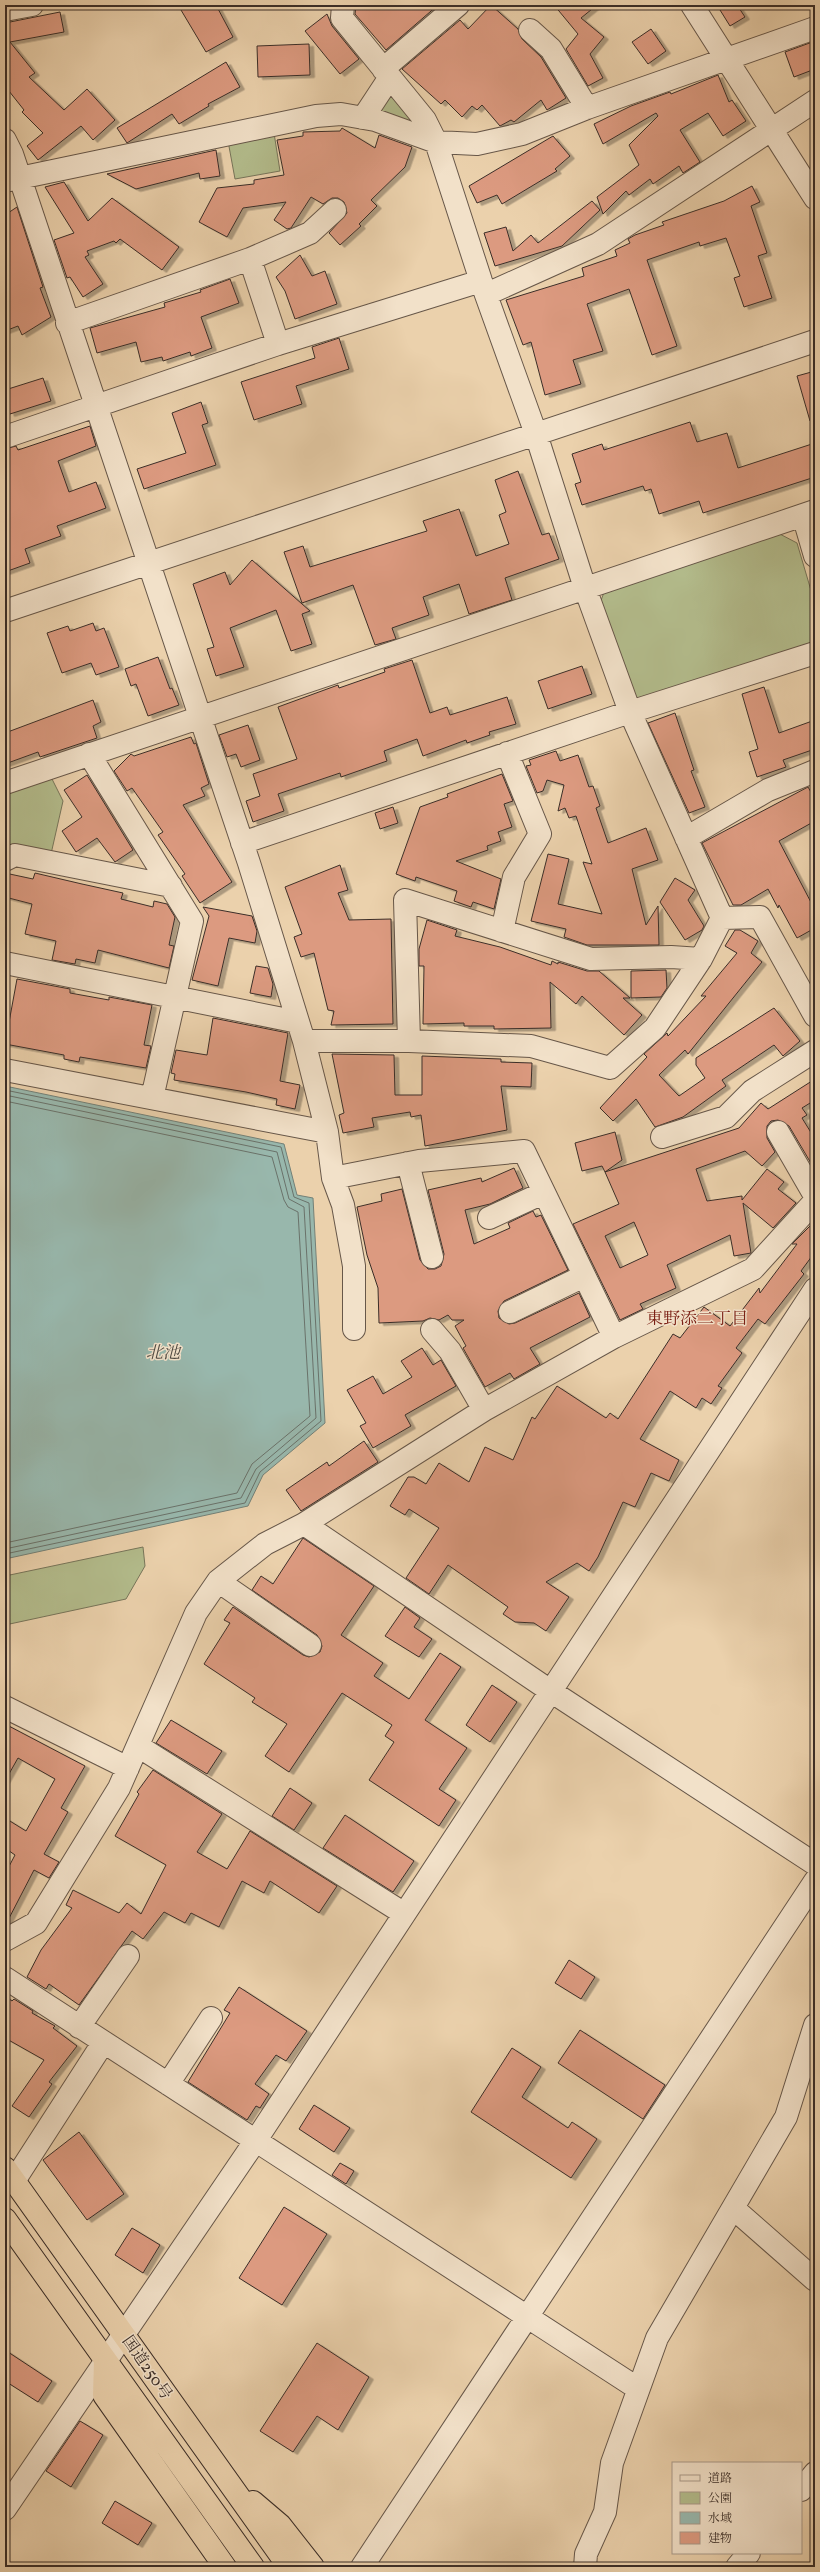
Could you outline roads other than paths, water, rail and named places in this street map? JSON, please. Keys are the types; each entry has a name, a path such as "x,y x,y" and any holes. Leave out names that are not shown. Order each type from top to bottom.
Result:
{"highway":[{"name":"国道250号","path":"10,2175 230,2481 289,2567"},
{"name":"国道250号","path":"5,2219 253,2567"},
{"path":"105,2361 104,2394 224,2567"},
{"path":"230,2481 280,2525 313,2567"}],"street":[{"path":"5,10 32,5"},
{"path":"343,5 342,18 425,120 436,142 484,288 536,434 585,588 630,712 722,918"},
{"path":"363,118 386,73 458,5"},
{"path":"692,5 815,198"},
{"path":"12,179 316,116 341,114 375,120 436,142 476,144 522,134 587,108 815,28"},
{"path":"530,30 551,49 587,108"},
{"path":"5,437 278,344 484,288 598,244 815,101"},
{"path":"5,140 12,179 67,322 147,562 201,716 301,1031 327,1132 333,1178 343,1205 354,1266 354,1329"},
{"path":"67,322 250,259 310,233 335,210"},
{"path":"250,259 278,344"},
{"path":"5,611 147,562 815,341"},
{"path":"5,782 809,513 815,556"},
{"path":"242,843 630,712 815,653"},
{"path":"502,931 514,877 540,834 507,753"},
{"path":"89,754 192,921 152,1098"},
{"path":"686,838 768,790 815,771"},
{"path":"5,860 15,855 171,886"},
{"path":"409,1041 405,900 591,959 671,957 701,959"},
{"path":"5,963 175,997 301,1031 409,1041 531,1046 610,1068 655,1028 701,959 722,918"},
{"path":"722,918 760,918 815,1016"},
{"path":"662,1138 726,1117 752,1091 815,1051"},
{"path":"5,1070 327,1132"},
{"path":"5,1940 36,1923 119,1788 196,1613 218,1581 265,1544 304,1524 484,1410 614,1337 753,1269 812,1207 778,1132"},
{"path":"333,1178 408,1163 524,1151 614,1337"},
{"path":"408,1163 432,1257"},
{"path":"489,1218 543,1193"},
{"path":"510,1312 584,1276"},
{"path":"5,2509 123,2332 256,2140 549,1690 815,1289"},
{"path":"432,1330 450,1351 484,1410"},
{"path":"304,1524 549,1690 815,1864"},
{"path":"218,1581 310,1645"},
{"path":"5,1708 128,1768"},
{"path":"138,1746 403,1913"},
{"path":"362,2567 815,1881"},
{"path":"79,2027 128,1956"},
{"path":"5,1978 637,2388"},
{"path":"168,2084 211,2018"},
{"path":"585,2567 586,2554 605,2512 612,2463 637,2388 657,2338 786,2117 815,2025"},
{"path":"10,2175 103,2043"},
{"path":"733,2208 815,2280"},
{"path":"802,2489 815,2473"},
{"path":"737,2567 747,2554"}],"water":[{"name":"北池","path":"5,1086 284,1144 297,1195 313,1198 325,1423 263,1475 248,1506 5,1559"}],"district":[{"name":"東野添二丁目","path":"697,1318"}]}
